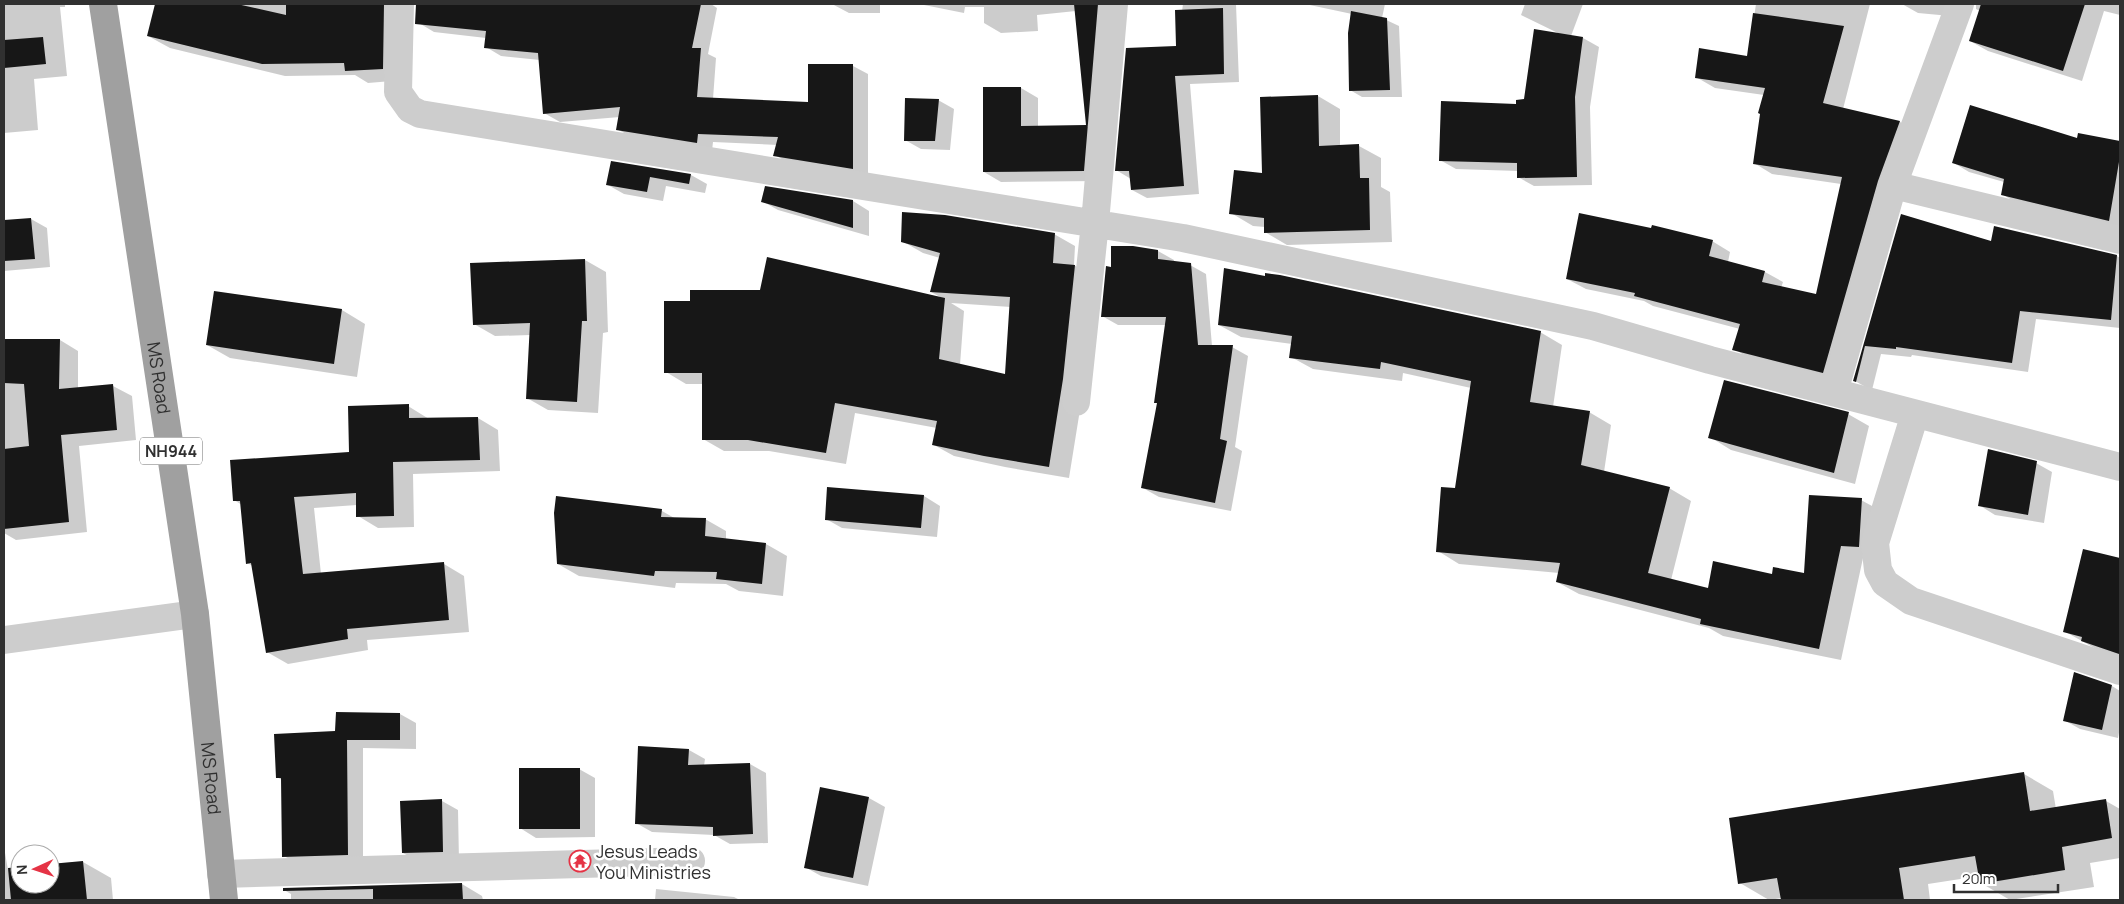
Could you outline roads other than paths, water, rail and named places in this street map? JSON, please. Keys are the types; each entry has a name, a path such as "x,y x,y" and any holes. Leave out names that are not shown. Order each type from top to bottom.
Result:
{"highway":[{"name":"MS Road","path":"103,4 195,614 224,900"}],"street":[{"path":"400,4 398,92 410,109 420,114 1183,238 1592,326 1710,360 2120,467"},
{"path":"1076,402 1096,223 1114,4"},
{"path":"1834,392 1893,185 1960,4"},
{"path":"1893,185 2120,240"},
{"path":"1916,414 1875,543 1878,570 1886,583 1911,601 2120,671"},
{"path":"4,640 195,614"},
{"path":"221,874 691,861"}],"place":[{"name":"Jesus Leads You Ministries","path":"580,861"}]}
